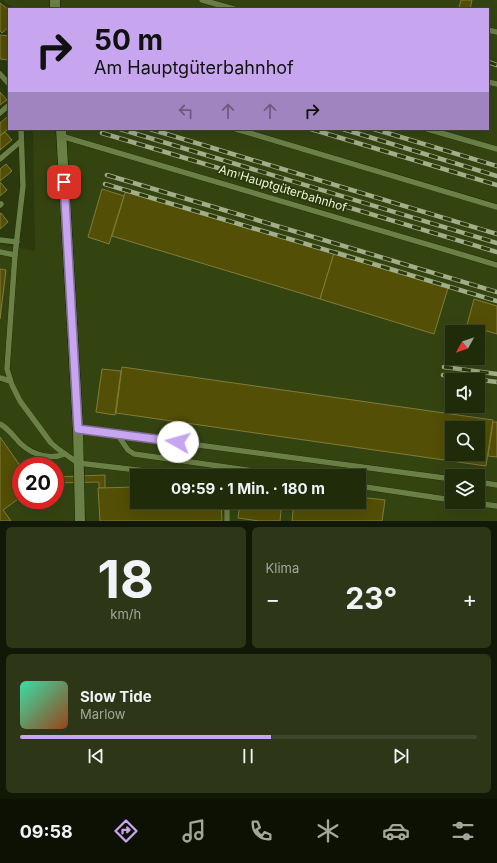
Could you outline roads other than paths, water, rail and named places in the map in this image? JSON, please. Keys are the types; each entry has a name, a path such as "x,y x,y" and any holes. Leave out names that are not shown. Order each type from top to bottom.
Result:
{"street":[{"name":"Am Hauptgüterbahnhof","path":"61,132 78,429 80,521"}],"lane":[{"path":"202,0 230,8"},
{"path":"0,74 7,82 0,84"},
{"path":"0,113 8,106"},
{"path":"21,130 23,186 15,255 6,369 20,401 51,443 78,463 130,469"},
{"path":"239,130 497,207"},
{"path":"430,130 497,149"},
{"name":"Am Hauptgüterbahnhof","path":"61,132 497,265"},
{"path":"0,159 21,141"},
{"path":"0,240 17,242"},
{"path":"0,252 15,255"},
{"path":"0,378 10,381"},
{"path":"0,424 5,427 22,445 35,454 58,457 65,454"},
{"path":"78,429 445,478"},
{"path":"117,434 128,450 134,454 240,469"},
{"path":"485,483 497,485"},
{"path":"366,487 445,499"},
{"path":"485,504 497,506"},
{"path":"227,521 228,509"}],"railway":[{"path":"489,62 497,65"},
{"path":"123,130 497,243"},
{"path":"153,130 497,234"},
{"path":"314,130 497,185"},
{"path":"346,130 497,176"},
{"path":"377,130 497,166"},
{"path":"102,133 497,252"},
{"path":"107,175 497,292"},
{"path":"105,184 497,301"},
{"path":"444,367 497,374"},
{"path":"443,375 497,382"}]}
